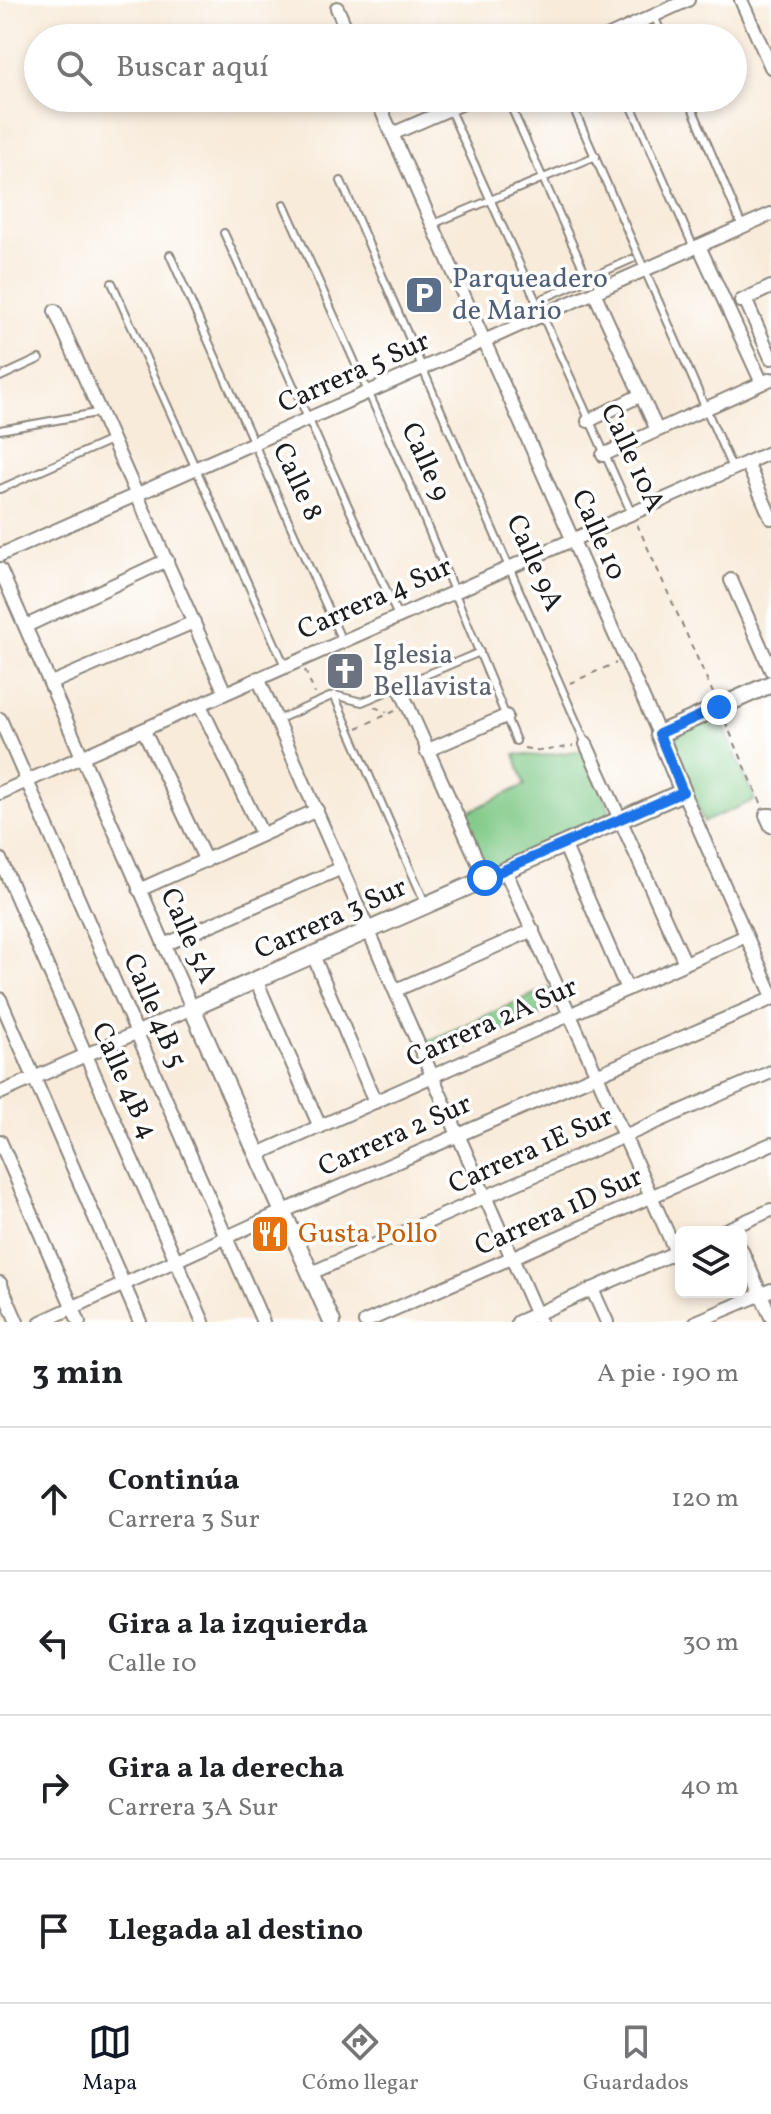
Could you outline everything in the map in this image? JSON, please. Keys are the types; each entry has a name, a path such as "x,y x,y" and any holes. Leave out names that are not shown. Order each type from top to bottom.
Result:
{"street":[{"path":"635,24 670,4 688,0"},
{"path":"741,0 771,67"},
{"path":"337,8 344,24"},
{"name":"Calle 10","path":"382,112 771,992"},
{"path":"392,134 445,112"},
{"name":"Carrera 5 Sur","path":"0,555 771,214"},
{"path":"603,455 766,381 697,247"},
{"path":"602,273 607,286"},
{"path":"728,306 771,287"},
{"path":"594,292 657,430"},
{"path":"745,299 771,358"},
{"path":"55,311 225,693"},
{"path":"588,421 641,395"},
{"name":"Carrera 4 Sur","path":"0,793 509,565 771,452"},
{"path":"747,463 771,518"},
{"path":"26,626 167,560"},
{"name":"Calle 5A","path":"0,569 332,1322"},
{"path":"731,580 771,670"},
{"path":"51,683 194,622"},
{"path":"258,678 460,1133 538,1318"},
{"path":"659,734 771,684"},
{"path":"399,686 485,878"},
{"path":"200,705 262,834"},
{"path":"426,751 506,716"},
{"name":"Calle 4B 5","path":"0,719 263,1322"},
{"path":"144,731 206,861"},
{"name":"Calle 9A","path":"586,744 685,963"},
{"name":"Carrera 3 Sur","path":"0,1093 683,792"},
{"path":"139,890 317,810"},
{"path":"564,844 627,989"},
{"name":"Calle 4B 4","path":"0,859 203,1322"},
{"path":"164,945 342,868"},
{"path":"505,870 675,1243"},
{"path":"396,990 533,930"},
{"name":"Carrera 2A Sur","path":"258,1154 746,936"},
{"path":"313,955 375,1102"},
{"path":"256,980 320,1127"},
{"path":"0,999 140,1322"},
{"name":"Carrera 2 Sur","path":"41,1322 460,1133 771,999"},
{"name":"Carrera 1E Sur","path":"311,1273 771,1072"},
{"path":"0,1141 79,1322"},
{"name":"Carrera 1D Sur","path":"365,1322 771,1144"},
{"path":"737,1226 771,1210"},
{"path":"518,1322 538,1318 592,1289 675,1253"},
{"path":"747,1259 766,1292 771,1317"},
{"path":"0,1283 17,1322"},
{"path":"592,1289 607,1322"},
{"path":"696,1322 766,1292"}],"lane":[{"path":"654,15 658,24"},
{"name":"Calle 10A","path":"451,112 631,512"},
{"path":"513,112 588,279"},
{"path":"576,112 732,469"},
{"path":"634,112 697,247"},
{"path":"694,112 742,226"},
{"path":"433,224 596,156"},
{"name":"Calle 9A","path":"341,181 586,744"},
{"name":"Calle 9","path":"284,204 454,590 516,741"},
{"path":"224,233 398,616"},
{"name":"Calle 8","path":"170,255 342,641"},
{"path":"542,299 632,259"},
{"path":"112,283 285,666"},
{"path":"0,377 39,359"},
{"path":"0,430 102,412"},
{"path":"0,489 114,439"},
{"path":"277,720 334,695 362,702 480,652"},
{"path":"334,695 426,905"}],"path":[{"name":"Calle 10A","path":"631,512 769,819"},
{"path":"300,660 319,702"},
{"path":"562,687 624,660"},
{"path":"362,702 389,714"},
{"path":"350,731 407,707"},
{"path":"516,741 524,748 542,751 586,744"}],"green space":[{"path":"718,714 755,800 704,822 667,736"},
{"path":"584,750 613,818 489,875 462,815 525,785 515,754 540,756"},
{"path":"550,987 558,1006 433,1062 424,1043"}],"place":[{"name":"Parqueadero de Mario","path":"424,295"},
{"name":"Iglesia Bellavista","path":"345,671"},
{"name":"Gusta Pollo","path":"270,1234"}],"route":[{"path":"485,878 683,792 659,734 719,707"}]}
